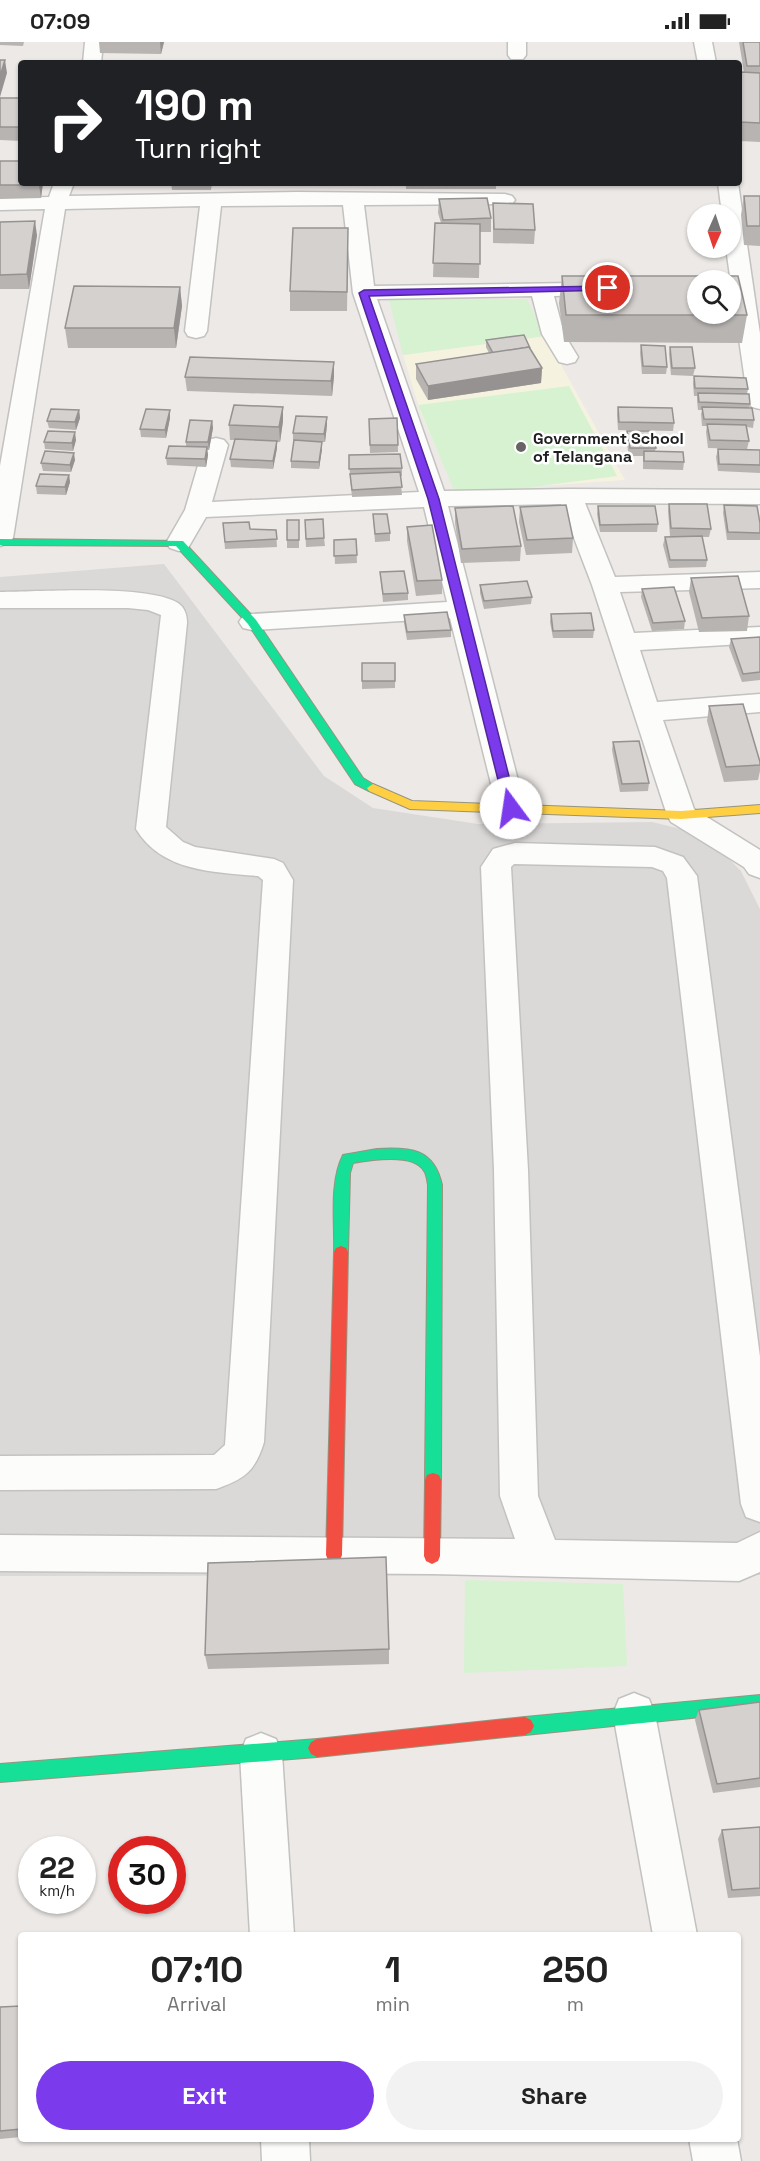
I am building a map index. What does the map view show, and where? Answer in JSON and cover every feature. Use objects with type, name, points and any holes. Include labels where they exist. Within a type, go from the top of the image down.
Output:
[{"type":"street","points":[[92,60],[94,42]]},
{"type":"street","points":[[703,42],[706,60]]},
{"type":"street","points":[[63,186],[56,204],[0,540],[180,543],[252,622],[359,781],[410,805],[681,815],[760,809]]},
{"type":"street","points":[[728,186],[760,402]]},
{"type":"street","points":[[0,204],[353,199],[505,200]]},
{"type":"street","points":[[353,199],[364,293],[434,499],[511,808]]},
{"type":"street","points":[[195,331],[211,202]]},
{"type":"street","points":[[364,293],[687,287]]},
{"type":"street","points":[[541,290],[553,334],[567,357]]},
{"type":"street","points":[[180,543],[197,510],[216,446]]},
{"type":"street","points":[[570,496],[605,585],[681,815],[754,860],[760,867]]},
{"type":"street","points":[[197,510],[434,499],[570,496],[760,497]]},
{"type":"street","points":[[605,585],[753,580],[760,618]]},
{"type":"street","points":[[0,600],[128,600],[153,602],[171,610],[174,623],[151,829],[159,841],[190,857],[263,866],[272,870],[278,880],[246,1442],[243,1452],[237,1462],[216,1472],[0,1473]]},
{"type":"street","points":[[252,622],[460,609]]},
{"type":"street","points":[[623,642],[760,635]]},
{"type":"street","points":[[646,712],[760,703]]},
{"type":"street","points":[[529,1558],[519,1496],[511,1170],[496,867],[505,855],[525,853],[655,857],[673,864],[682,876],[760,1504]]},
{"type":"street","points":[[334,1556],[343,1173],[348,1159],[359,1155],[375,1155],[416,1158],[425,1162],[432,1171],[435,1185],[432,1556]]},
{"type":"street","points":[[0,1553],[432,1556],[739,1562],[754,1556],[760,1550]]},
{"type":"street","points":[[0,1773],[261,1754],[634,1714],[760,1703]]},
{"type":"street","points":[[634,1714],[674,1932]]},
{"type":"street","points":[[261,1754],[272,1932]]},
{"type":"street","points":[[285,2142],[286,2161]]},
{"type":"street","points":[[714,2142],[717,2161]]},
{"type":"shaded area","name":"Government School of Telangana","points":[[545,336],[625,480],[456,492],[421,414],[403,355]]},
{"type":"shaded area","points":[[164,564],[324,776],[373,808],[478,824],[652,822],[685,830],[717,847],[741,871],[760,909],[760,1575],[0,1576],[0,577]]},
{"type":"green space","points":[[389,299],[527,299],[545,336],[403,355]]},
{"type":"green space","name":"Government School of Telangana","points":[[569,386],[617,476],[457,497],[418,405]]},
{"type":"green space","points":[[465,1580],[623,1584],[627,1666],[464,1673]]},
{"type":"building","points":[[743,42],[760,42],[760,66],[747,66]]},
{"type":"building","points":[[0,60],[5,60],[0,76]]},
{"type":"building","points":[[742,72],[760,73],[760,123],[742,122]]},
{"type":"building","points":[[0,98],[18,98],[18,127],[0,127]]},
{"type":"building","points":[[0,161],[18,161],[18,185],[0,185]]},
{"type":"building","points":[[744,196],[760,196],[760,226],[747,226]]},
{"type":"building","points":[[487,198],[491,218],[443,220],[439,199]]},
{"type":"building","points":[[493,203],[533,204],[535,230],[494,229]]},
{"type":"building","points":[[35,221],[27,274],[0,275],[0,222]]},
{"type":"building","points":[[435,223],[480,224],[480,264],[433,263]]},
{"type":"building","points":[[293,228],[348,228],[347,292],[290,291]]},
{"type":"building","points":[[562,276],[687,276],[687,315],[566,315]]},
{"type":"building","points":[[74,286],[180,287],[174,328],[65,328]]},
{"type":"building","points":[[741,289],[747,315],[741,315]]},
{"type":"building","points":[[524,335],[530,348],[493,353],[486,340]]},
{"type":"building","points":[[641,345],[665,346],[667,367],[643,366]]},
{"type":"building","points":[[529,347],[542,368],[428,386],[416,364]]},
{"type":"building","points":[[670,347],[692,347],[695,368],[672,368]]},
{"type":"building","points":[[190,357],[334,362],[331,381],[185,377]]},
{"type":"building","points":[[694,376],[746,378],[748,389],[695,388]]},
{"type":"building","points":[[698,393],[749,394],[750,404],[699,402]]},
{"type":"building","points":[[234,405],[283,407],[279,427],[229,425]]},
{"type":"building","points":[[618,407],[672,408],[674,423],[619,422]]},
{"type":"building","points":[[702,407],[752,408],[754,420],[704,419]]},
{"type":"building","points":[[51,409],[79,410],[75,422],[47,421]]},
{"type":"building","points":[[146,409],[170,410],[165,430],[140,429]]},
{"type":"building","points":[[296,416],[327,417],[324,434],[293,433]]},
{"type":"building","points":[[397,418],[398,445],[370,445],[369,419]]},
{"type":"building","points":[[190,420],[212,421],[208,442],[186,442]]},
{"type":"building","points":[[707,424],[746,425],[749,441],[710,440]]},
{"type":"building","points":[[48,431],[75,432],[72,443],[44,442]]},
{"type":"building","points":[[627,431],[653,431],[656,448],[630,448]]},
{"type":"building","points":[[235,439],[277,441],[273,461],[230,459]]},
{"type":"building","points":[[294,440],[322,442],[319,462],[291,461]]},
{"type":"building","points":[[169,446],[207,447],[205,459],[166,458]]},
{"type":"building","points":[[718,449],[760,450],[760,465],[719,464]]},
{"type":"building","points":[[45,451],[74,453],[70,465],[41,463]]},
{"type":"building","points":[[644,451],[683,452],[684,462],[644,461]]},
{"type":"building","points":[[400,454],[402,468],[349,469],[349,455]]},
{"type":"building","points":[[400,472],[402,487],[352,490],[350,474]]},
{"type":"building","points":[[40,474],[69,475],[65,487],[36,486]]},
{"type":"building","points":[[669,504],[707,504],[711,529],[671,528]]},
{"type":"building","points":[[566,505],[573,538],[527,540],[520,507]]},
{"type":"building","points":[[724,505],[757,506],[760,533],[728,532]]},
{"type":"building","points":[[513,506],[521,546],[462,549],[455,508]]},
{"type":"building","points":[[598,506],[655,506],[658,524],[600,525]]},
{"type":"building","points":[[373,514],[387,514],[390,533],[375,534]]},
{"type":"building","points":[[323,519],[324,538],[306,539],[305,520]]},
{"type":"building","points":[[287,520],[299,520],[299,540],[287,540]]},
{"type":"building","points":[[249,522],[250,529],[276,530],[277,539],[225,542],[223,523]]},
{"type":"building","points":[[432,525],[442,580],[417,581],[407,527]]},
{"type":"building","points":[[702,536],[707,560],[670,560],[665,537]]},
{"type":"building","points":[[356,539],[357,555],[334,556],[334,540]]},
{"type":"building","points":[[404,571],[408,593],[383,594],[380,572]]},
{"type":"building","points":[[738,576],[749,616],[702,618],[691,578]]},
{"type":"building","points":[[527,581],[532,597],[484,601],[480,585]]},
{"type":"building","points":[[674,587],[685,621],[653,623],[642,589]]},
{"type":"building","points":[[447,612],[451,630],[407,632],[404,615]]},
{"type":"building","points":[[591,613],[594,630],[553,631],[551,614]]},
{"type":"building","points":[[760,637],[760,672],[743,674],[731,639]]},
{"type":"building","points":[[362,663],[395,663],[395,681],[362,681]]},
{"type":"building","points":[[743,704],[760,765],[726,767],[709,706]]},
{"type":"building","points":[[639,741],[649,783],[622,784],[613,742]]},
{"type":"building","points":[[386,1557],[389,1649],[205,1655],[208,1563]]},
{"type":"building","points":[[760,1702],[760,1778],[717,1784],[699,1710]]},
{"type":"building","points":[[760,1827],[760,1888],[732,1890],[722,1830]]},
{"type":"building","points":[[18,2006],[18,2129],[0,2131],[0,2007]]},
{"type":"traffic: fast","points":[[0,542],[179,543],[252,622],[359,781],[373,788]]},
{"type":"traffic: fast","points":[[341,1252],[343,1173],[348,1159],[377,1154],[400,1154],[426,1163],[431,1170],[435,1185],[433,1480]]},
{"type":"traffic: fast","points":[[525,1726],[760,1703]]},
{"type":"traffic: fast","points":[[0,1773],[317,1748]]},
{"type":"traffic: slow","points":[[373,788],[410,805],[681,815],[760,809]]},
{"type":"traffic: jam","points":[[334,1555],[341,1252]]},
{"type":"traffic: jam","points":[[432,1556],[433,1480]]},
{"type":"traffic: jam","points":[[317,1748],[525,1726]]},
{"type":"place","name":"Government School of Telangana","points":[[521,447]]},
{"type":"route","points":[[511,808],[434,499],[364,293],[608,288]]}]
